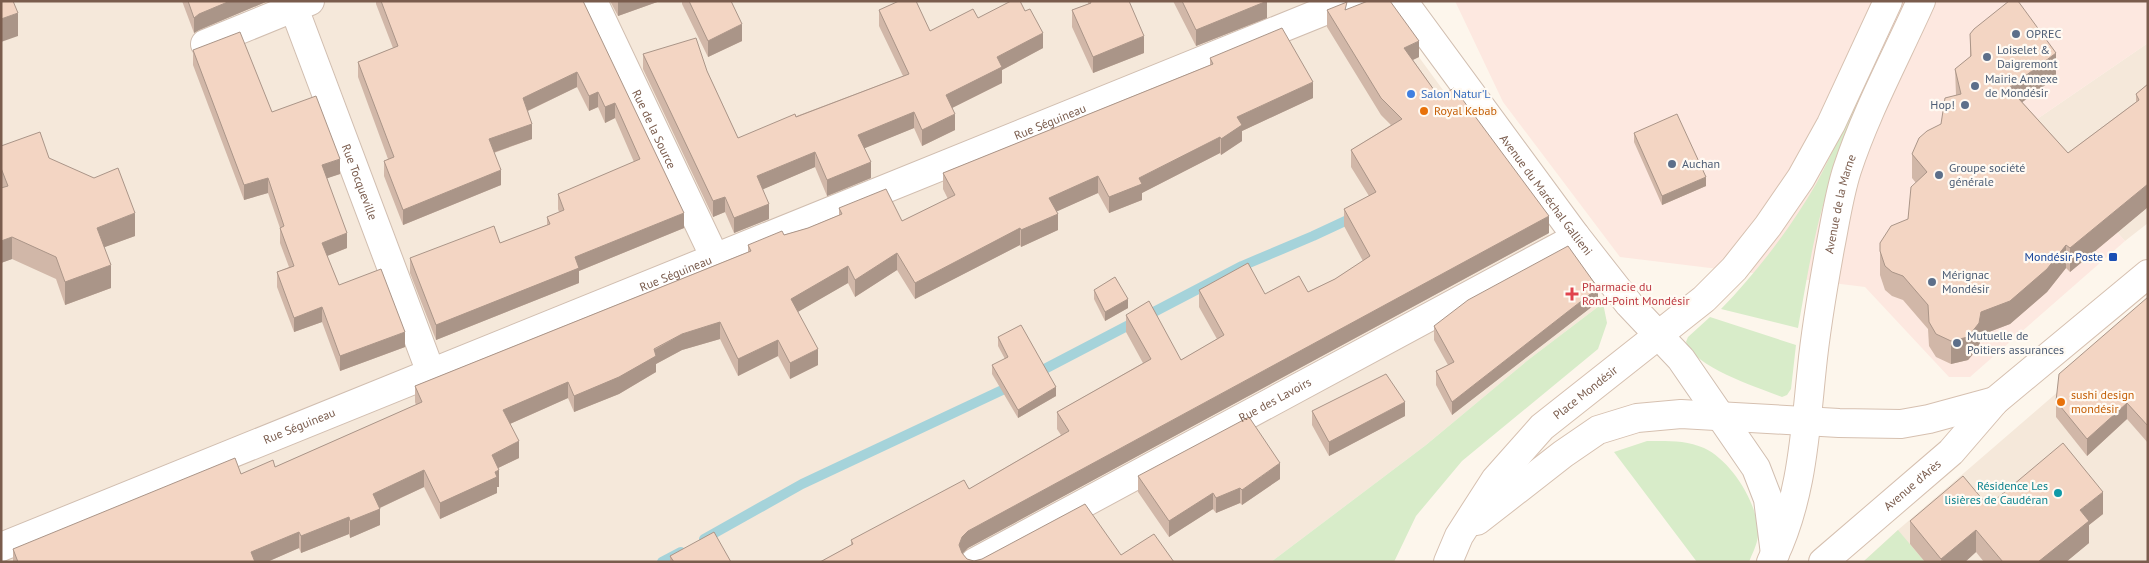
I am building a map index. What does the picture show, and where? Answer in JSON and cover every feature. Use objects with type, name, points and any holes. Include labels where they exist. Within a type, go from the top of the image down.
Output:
[{"type":"street","name":"Rue de la Source","points":[[593,1],[715,258]]},
{"type":"street","name":"Rue Séguineau","points":[[1,547],[1349,1]]},
{"type":"street","name":"Avenue du Maréchal Gallieni","points":[[1403,1],[1575,235],[1629,304],[1658,337]]},
{"type":"street","points":[[1773,558],[1768,499],[1764,484],[1756,468],[1681,360],[1658,337],[1704,299],[1734,269],[1801,178],[1831,124],[1888,1]]},
{"type":"street","name":"Avenue de la Marne","points":[[1806,421],[1815,338],[1846,172],[1858,140],[1922,1]]},
{"type":"street","points":[[205,44],[302,5]]},
{"type":"street","name":"Rue Tocqueville","points":[[302,5],[431,373]]},
{"type":"street","name":"Rue des Lavoirs","points":[[975,562],[1549,252],[1575,235]]},
{"type":"street","name":"Avenue d'Arès","points":[[1823,562],[1951,452],[1995,401],[2148,274]]},
{"type":"street","name":"Place Mondésir","points":[[1448,562],[1459,536],[1495,480],[1542,427],[1658,337]]},
{"type":"street","name":"Avenue d'Arès","points":[[1806,421],[1901,424],[1928,419],[1995,401]]},
{"type":"street","name":"Place Mondésir","points":[[1459,536],[1563,454],[1598,430],[1637,418],[1681,414],[1806,421]]},
{"type":"street","points":[[1773,558],[1796,494],[1804,450],[1806,421]]},
{"type":"shaded area","points":[[1,1],[1378,1],[1570,264],[1603,303],[1528,360],[1426,445],[1271,562],[1,562]]},
{"type":"shaded area","points":[[1455,1],[2148,1],[2148,43],[2024,128],[2125,241],[1970,377],[1949,377],[1865,287],[1620,257],[1503,102]]},
{"type":"shaded area","points":[[2148,43],[2148,223],[2125,241],[2024,128]]},
{"type":"shaded area","points":[[2148,314],[2148,562],[1863,562],[1898,530]]},
{"type":"green space","points":[[1866,71],[1876,76],[1841,153],[1823,204],[1813,245],[1798,328],[1721,309],[1772,250],[1806,201],[1830,156]]},
{"type":"green space","points":[[1603,303],[1607,323],[1598,349],[1462,461],[1416,516],[1394,562],[1271,562],[1426,445],[1528,360]]},
{"type":"green space","points":[[1710,317],[1796,345],[1791,389],[1787,395],[1782,397],[1728,376],[1701,360],[1692,351],[1686,342],[1688,337]]},
{"type":"green space","points":[[1647,441],[1697,445],[1714,454],[1725,463],[1742,486],[1754,511],[1758,536],[1749,562],[1697,562],[1614,452]]},
{"type":"green space","points":[[1898,530],[1925,562],[1863,562]]},
{"type":"building","points":[[1,1],[13,1],[18,13],[1,19]]},
{"type":"building","points":[[188,1],[230,1],[194,18]]},
{"type":"building","points":[[381,1],[583,1],[684,213],[575,257],[579,268],[436,325],[410,258],[494,226],[500,243],[550,224],[547,217],[564,210],[558,194],[640,159],[615,103],[605,107],[598,92],[589,96],[577,72],[523,98],[532,124],[489,139],[501,170],[403,210],[384,161],[394,157],[358,62],[398,46]]},
{"type":"building","points":[[689,1],[731,1],[742,24],[708,41]]},
{"type":"building","points":[[899,1],[916,1],[930,31],[973,9],[978,18],[1011,1],[1020,1],[1025,11],[1030,9],[1043,33],[997,57],[1002,67],[946,95],[955,114],[922,130],[914,112],[858,135],[871,162],[827,180],[815,152],[757,176],[769,204],[734,218],[725,197],[713,201],[643,54],[696,38],[707,71],[738,138],[795,114],[796,117],[909,74],[879,10]]},
{"type":"building","points":[[1090,1],[1129,1],[1144,36],[1093,57],[1072,10],[1091,3]]},
{"type":"building","points":[[1182,1],[1267,1],[1196,30]]},
{"type":"building","points":[[1368,1],[1390,1],[1419,41],[1404,48],[1439,97],[1454,88],[1549,216],[968,531],[962,537],[959,545],[967,559],[974,561],[982,559],[1085,504],[1121,555],[1154,534],[1174,562],[820,562],[853,544],[851,540],[964,480],[969,489],[1069,431],[1057,412],[1151,359],[1126,315],[1149,301],[1181,360],[1224,335],[1199,290],[1248,263],[1265,294],[1299,276],[1308,292],[1335,279],[1370,256],[1344,209],[1376,192],[1351,150],[1402,119],[1381,98],[1327,10],[1347,2],[1345,10]]},
{"type":"building","points":[[2009,1],[2018,1],[2056,53],[2009,88],[2068,153],[2139,100],[2136,94],[2148,84],[2148,184],[2070,248],[2066,245],[2047,269],[2010,301],[1981,312],[1979,323],[1968,337],[1951,341],[1936,334],[1929,322],[1928,305],[1903,276],[1892,272],[1885,266],[1880,251],[1880,243],[1891,226],[1908,219],[1911,187],[1927,172],[1912,154],[1919,138],[1927,131],[1941,124],[1945,98],[1961,94],[1955,69],[1971,56],[1970,34]]},
{"type":"building","points":[[1282,28],[1313,82],[1237,117],[1242,125],[1221,139],[1220,137],[1139,178],[1142,184],[1109,197],[1098,176],[1049,198],[1058,214],[1021,230],[1020,228],[915,283],[897,253],[855,280],[848,266],[791,299],[818,349],[790,363],[778,340],[738,359],[720,322],[682,334],[654,349],[656,356],[619,377],[574,396],[568,382],[503,410],[519,441],[492,455],[499,470],[495,472],[497,477],[440,503],[424,470],[373,494],[380,509],[350,521],[349,517],[301,536],[299,532],[251,552],[255,562],[18,562],[13,549],[235,458],[241,474],[273,460],[275,467],[422,402],[415,386],[751,251],[748,245],[782,231],[784,235],[808,228],[842,214],[839,208],[886,189],[902,221],[955,195],[943,173],[1213,64],[1210,58]]},
{"type":"building","points":[[240,32],[272,112],[316,96],[340,159],[322,165],[347,233],[322,243],[339,285],[381,269],[405,332],[340,356],[322,307],[294,318],[277,272],[294,266],[280,228],[284,226],[268,178],[244,185],[193,50]]},
{"type":"building","points":[[1677,114],[1706,177],[1662,196],[1634,133]]},
{"type":"building","points":[[40,132],[49,158],[94,178],[118,168],[135,213],[97,228],[111,265],[65,282],[56,257],[12,237],[1,241],[1,188],[8,186],[1,168],[1,146]]},
{"type":"building","points":[[1568,246],[1598,288],[1452,402],[1436,371],[1454,362],[1434,326],[1468,300]]},
{"type":"building","points":[[1115,277],[1128,299],[1105,312],[1094,290]]},
{"type":"building","points":[[2148,297],[2148,426],[2127,403],[2087,439],[2056,401],[2059,374]]},
{"type":"building","points":[[1021,325],[1056,387],[1018,410],[992,365],[1008,357],[998,337]]},
{"type":"building","points":[[1386,374],[1405,402],[1329,442],[1312,411]]},
{"type":"building","points":[[1249,417],[1280,463],[1242,490],[1240,488],[1216,498],[1213,493],[1169,521],[1138,476]]},
{"type":"building","points":[[2063,443],[2103,492],[2080,510],[2089,521],[2038,562],[2003,562],[1976,530],[1941,559],[1910,521],[1963,476],[1988,506]]},
{"type":"building","points":[[714,532],[731,562],[674,562],[670,556]]},
{"type":"waterway","points":[[1035,374],[1242,266],[1356,216]]},
{"type":"waterway","points":[[704,539],[802,484],[1013,385]]},
{"type":"waterway","points":[[662,562],[681,552]]},
{"type":"place","name":"OPREC","points":[[2016,34]]},
{"type":"place","name":"Loiselet & Daigremont","points":[[1987,57]]},
{"type":"place","name":"Mairie Annexe de Mondésir","points":[[1975,86]]},
{"type":"place","name":"Salon Natur'L","points":[[1411,94]]},
{"type":"place","name":"Hop!","points":[[1965,105]]},
{"type":"place","name":"Royal Kebab","points":[[1424,111]]},
{"type":"place","name":"Auchan","points":[[1672,164]]},
{"type":"place","name":"Groupe société générale","points":[[1939,175]]},
{"type":"place","name":"Mondésir Poste","points":[[2113,257]]},
{"type":"place","name":"Mérignac Mondésir","points":[[1932,282]]},
{"type":"place","name":"Pharmacie du Rond-Point Mondésir","points":[[1572,294]]},
{"type":"place","name":"Mutuelle de Poitiers assurances","points":[[1957,343]]},
{"type":"place","name":"sushi design mondésir","points":[[2061,402]]},
{"type":"place","name":"Résidence Les lisières de Caudéran","points":[[2058,493]]}]
